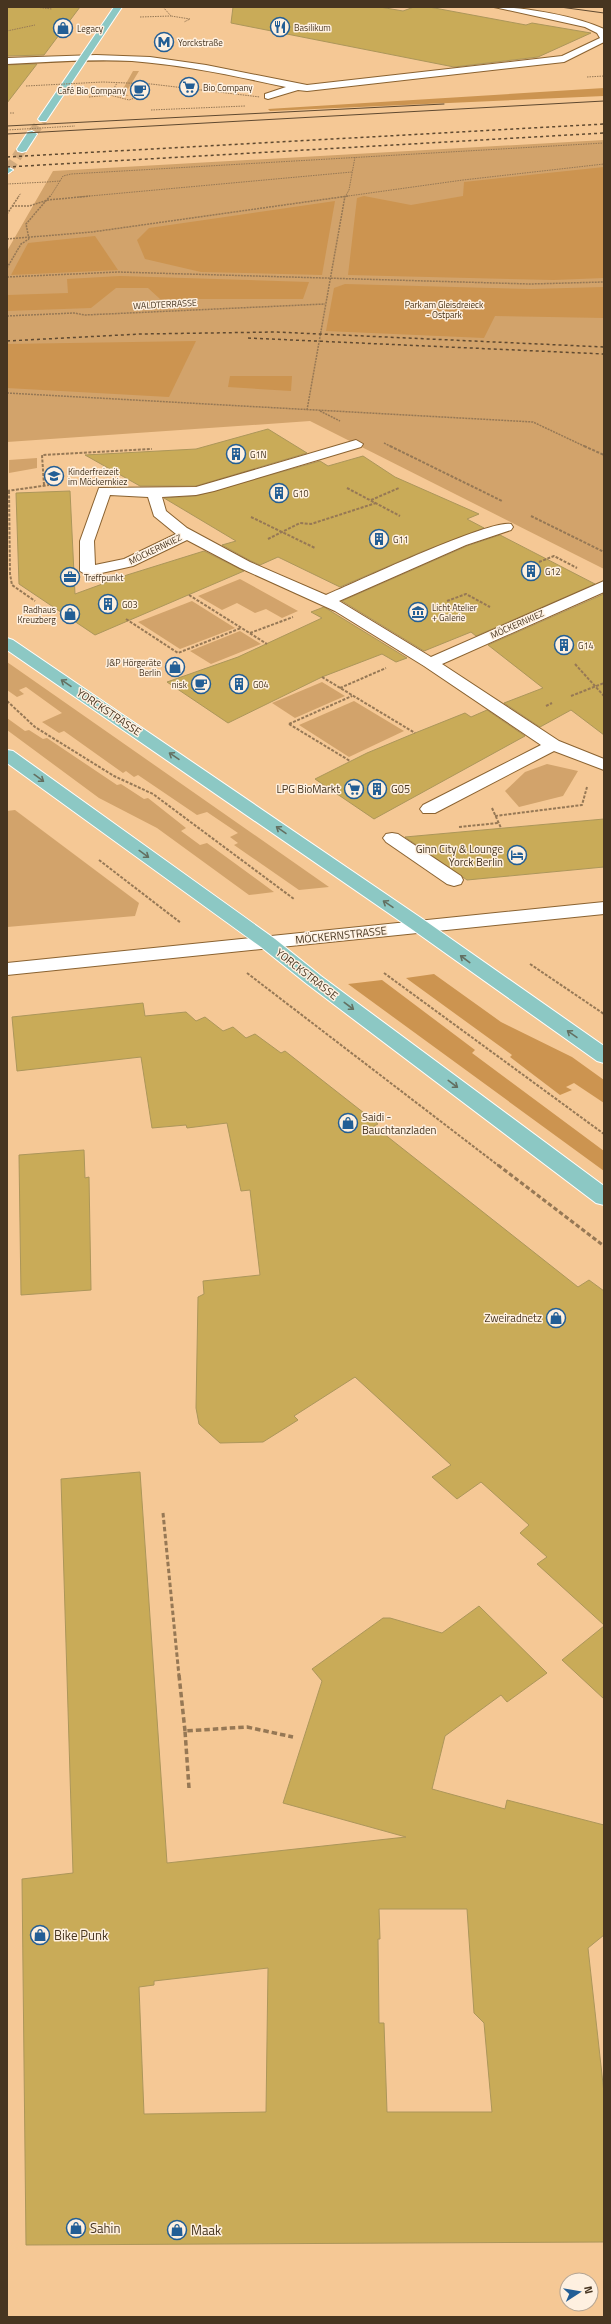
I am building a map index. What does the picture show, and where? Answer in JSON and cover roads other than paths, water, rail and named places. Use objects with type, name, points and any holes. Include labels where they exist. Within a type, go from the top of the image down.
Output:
[{"type":"main road","points":[[43,118],[86,58],[118,7]]},
{"type":"main road","points":[[22,149],[32,134]]},
{"type":"main road","name":"YORCKSTRASSE","points":[[7,643],[420,926],[604,1056]]},
{"type":"main road","name":"YORCKSTRASSE","points":[[7,755],[268,943],[314,980],[604,1197]]},
{"type":"street","points":[[7,61],[86,58],[150,60],[191,65],[307,88],[564,59],[604,38],[600,31],[588,24],[498,7]]},
{"type":"street","points":[[264,96],[297,86]]},
{"type":"street","name":"MÖCKERNKIEZ","points":[[187,534],[128,563],[88,571],[88,541],[104,491],[154,493],[196,491],[356,444]]},
{"type":"street","name":"MÖCKERNKIEZ","points":[[154,493],[158,513],[187,534],[245,565],[342,608],[430,663],[553,745],[599,763]]},
{"type":"street","points":[[326,601],[461,542],[506,527]]},
{"type":"street","name":"MÖCKERNKIEZ","points":[[430,663],[604,586]]},
{"type":"street","points":[[428,809],[553,745]]},
{"type":"street","points":[[392,838],[454,880]]},
{"type":"street","name":"MÖCKERNSTRASSE","points":[[7,968],[268,943],[604,908]]},
{"type":"tunnel","points":[[32,134],[43,119]]},
{"type":"tunnel","points":[[8,170],[22,149]]},
{"type":"tram line","points":[[560,7],[604,13]]},
{"type":"tram line","points":[[7,134],[604,101]]},
{"type":"tram line","points":[[7,126],[444,104]]},
{"type":"railway","points":[[7,157],[604,124]]},
{"type":"railway","points":[[7,167],[604,133]]},
{"type":"railway","points":[[7,341],[141,334],[276,332],[604,347]]},
{"type":"railway","points":[[248,338],[604,354]]},
{"type":"place","name":"Basilikum","points":[[280,27]]},
{"type":"place","name":"Legacy","points":[[63,28]]},
{"type":"place","name":"Yorckstraße","points":[[164,42]]},
{"type":"place","name":"Bio Company","points":[[189,87]]},
{"type":"place","name":"Café Bio Company","points":[[140,90]]},
{"type":"place","name":"G1N","points":[[236,454]]},
{"type":"place","name":"Kinderfreizeit im Möckernkiez","points":[[54,476]]},
{"type":"place","name":"G10","points":[[279,493]]},
{"type":"place","name":"G11","points":[[379,539]]},
{"type":"place","name":"G12","points":[[531,571]]},
{"type":"place","name":"Treffpunkt","points":[[70,577]]},
{"type":"place","name":"G03","points":[[108,604]]},
{"type":"place","name":"Licht Atelier + Galerie","points":[[418,612]]},
{"type":"place","name":"Radhaus Kreuzberg","points":[[70,614]]},
{"type":"place","name":"G14","points":[[564,645]]},
{"type":"place","name":"J&P Hörgeräte Berlin","points":[[175,667]]},
{"type":"place","name":"nisk","points":[[201,684]]},
{"type":"place","name":"G04","points":[[239,684]]},
{"type":"place","name":"LPG BioMarkt","points":[[354,789]]},
{"type":"place","name":"G05","points":[[377,789]]},
{"type":"place","name":"Ginn City & Lounge Yorck Berlin","points":[[517,855]]},
{"type":"place","name":"Saidi - Bauchtanzladen","points":[[348,1123]]},
{"type":"place","name":"Zweiradnetz","points":[[556,1318]]},
{"type":"place","name":"Bike Punk","points":[[40,1935]]},
{"type":"place","name":"Sahin","points":[[76,2228]]},
{"type":"place","name":"Maak","points":[[177,2230]]},
{"type":"park label","name":"Park am Gleisdreieck - Ostpark","points":[[444,310]]}]
